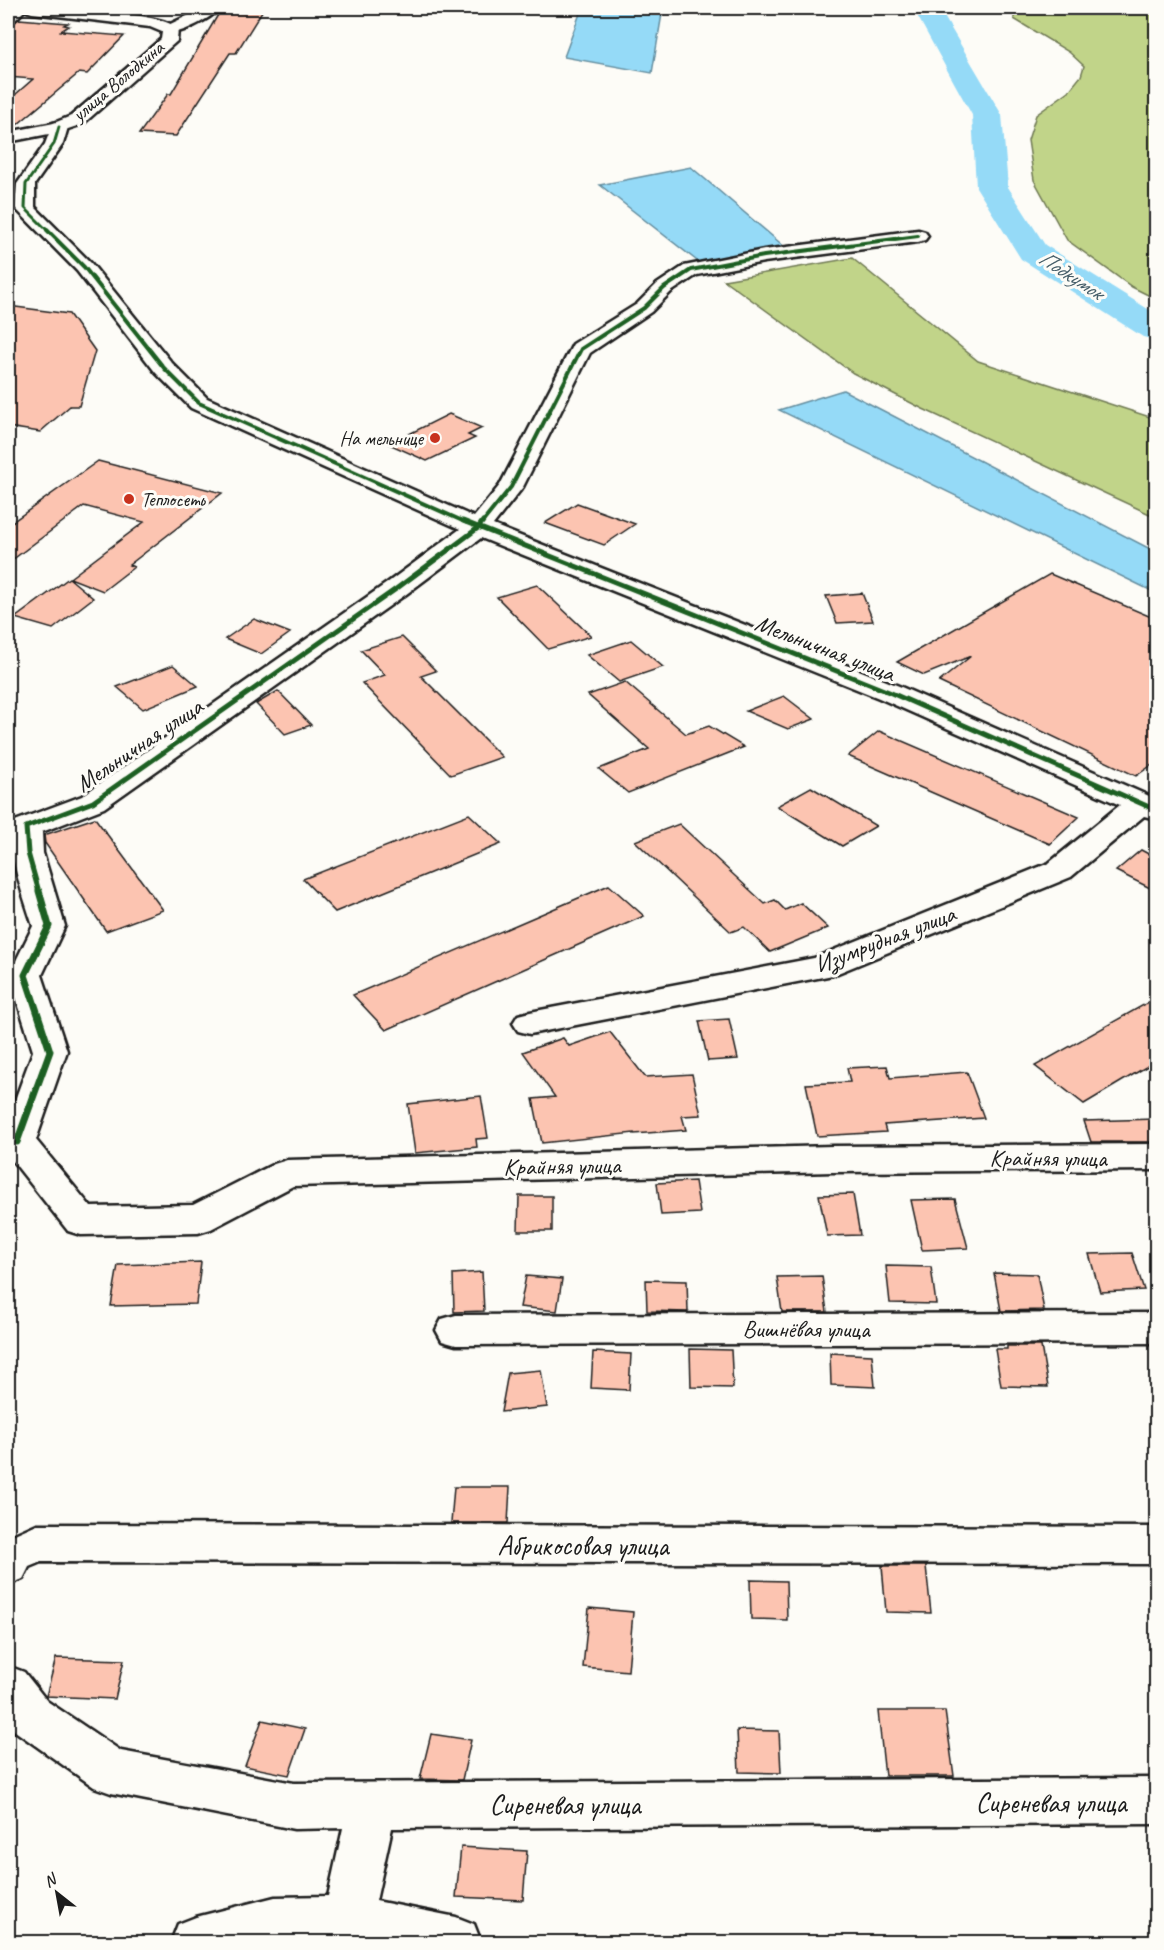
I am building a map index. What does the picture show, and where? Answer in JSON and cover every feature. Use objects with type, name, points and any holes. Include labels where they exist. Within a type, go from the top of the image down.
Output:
[{"type":"street","points":[[8,18],[19,8]]},
{"type":"street","name":"улица Володкина","points":[[32,8],[153,23],[170,30],[212,8]]},
{"type":"street","name":"улица Володкина","points":[[8,137],[59,127],[77,120],[169,41],[170,30]]},
{"type":"street","name":"Мельничная улица","points":[[59,127],[54,144],[26,184],[25,208],[84,267],[164,368],[199,403],[478,528],[889,692],[1149,806]]},
{"type":"street","name":"Мельничная улица","points":[[12,1144],[50,1052],[25,975],[49,926],[28,853],[26,827],[93,802],[396,589],[478,528],[511,486],[581,349],[644,308],[664,288],[691,270],[764,256],[918,236]]},
{"type":"street","name":"Изумрудная улица","points":[[530,1023],[821,967],[1060,870],[1149,806]]},
{"type":"street","name":"Крайняя улица","points":[[12,1144],[81,1221],[198,1220],[287,1173],[833,1159],[1156,1157]]},
{"type":"street","name":"Вишнёвая улица","points":[[456,1330],[1156,1328]]},
{"type":"street","name":"Абрикосовая улица","points":[[10,1560],[37,1543],[1156,1546]]},
{"type":"street","name":"Сиреневая улица","points":[[8,1687],[31,1716],[111,1771],[294,1806],[1156,1801]]},
{"type":"street","points":[[338,1931],[373,1804]]},
{"type":"street","points":[[196,1942],[275,1922],[338,1931],[456,1942]]},
{"type":"green space","points":[[1014,8],[1156,8],[1156,299],[1132,287],[1067,240],[1034,180],[1028,140],[1036,115],[1069,91],[1081,76],[1084,66],[1069,52],[1014,19]]},
{"type":"green space","points":[[852,258],[978,361],[1156,419],[1156,517],[923,409],[853,373],[724,280]]},
{"type":"water","points":[[582,8],[663,8],[652,73],[564,57]]},
{"type":"water","points":[[691,167],[786,248],[701,264],[600,185]]},
{"type":"water","points":[[843,390],[1156,552],[1156,593],[779,410]]},
{"type":"building","points":[[222,8],[264,8],[236,53],[230,53],[176,136],[139,134],[168,94],[171,94]]},
{"type":"building","points":[[19,19],[68,23],[64,25],[69,26],[61,31],[124,36],[87,74],[79,73],[8,130],[8,101],[33,79],[8,77],[8,25]]},
{"type":"building","points":[[8,306],[69,314],[95,351],[79,406],[70,406],[40,432],[8,427]]},
{"type":"building","points":[[449,414],[482,428],[468,435],[475,438],[427,461],[389,444]]},
{"type":"building","name":"Теплосеть","points":[[98,461],[222,493],[129,565],[134,567],[103,591],[70,578],[144,522],[84,506],[8,563],[8,525]]},
{"type":"building","points":[[577,503],[635,524],[604,545],[545,523]]},
{"type":"building","points":[[1050,574],[1156,619],[1156,762],[1136,776],[939,682],[971,656],[924,675],[897,662]]},
{"type":"building","points":[[69,578],[93,598],[53,629],[15,618]]},
{"type":"building","points":[[537,585],[591,636],[548,649],[497,597]]},
{"type":"building","points":[[862,593],[873,621],[837,623],[826,596]]},
{"type":"building","points":[[254,619],[290,633],[261,654],[225,639]]},
{"type":"building","points":[[402,637],[436,671],[421,676],[502,757],[451,775],[362,683],[385,675],[361,650]]},
{"type":"building","points":[[631,640],[663,667],[619,682],[587,655]]},
{"type":"building","points":[[173,665],[198,686],[143,709],[117,687]]},
{"type":"building","points":[[625,682],[686,734],[709,726],[744,747],[628,793],[599,769],[649,749],[588,695]]},
{"type":"building","points":[[278,691],[311,725],[285,734],[256,704]]},
{"type":"building","points":[[784,696],[814,719],[788,729],[746,711]]},
{"type":"building","points":[[879,731],[1079,817],[1050,844],[848,756]]},
{"type":"building","points":[[811,787],[876,826],[842,846],[777,806]]},
{"type":"building","points":[[469,814],[501,844],[335,912],[303,879]]},
{"type":"building","points":[[95,818],[163,910],[106,931],[45,843],[44,835]]},
{"type":"building","points":[[679,824],[765,904],[775,900],[785,910],[801,903],[828,928],[770,952],[744,927],[731,932],[635,841]]},
{"type":"building","points":[[1141,850],[1156,858],[1156,891],[1116,871]]},
{"type":"building","points":[[609,885],[644,916],[386,1030],[353,995]]},
{"type":"building","points":[[1156,998],[1156,1061],[1084,1104],[1035,1066]]},
{"type":"building","points":[[729,1019],[738,1059],[708,1061],[699,1021]]},
{"type":"building","points":[[610,1032],[645,1077],[692,1074],[701,1115],[682,1116],[686,1130],[542,1143],[533,1099],[555,1097],[523,1052],[563,1038],[569,1046]]},
{"type":"building","points":[[887,1066],[890,1078],[967,1072],[984,1118],[884,1125],[886,1132],[817,1136],[806,1084],[850,1082],[847,1068]]},
{"type":"building","points":[[481,1096],[488,1138],[476,1139],[477,1147],[415,1153],[408,1104]]},
{"type":"building","points":[[1156,1119],[1156,1142],[1091,1142],[1084,1121]]},
{"type":"building","points":[[695,1181],[700,1213],[661,1215],[657,1183]]},
{"type":"building","points":[[853,1194],[860,1235],[827,1236],[819,1195]]},
{"type":"building","points":[[519,1196],[552,1196],[552,1231],[518,1231]]},
{"type":"building","points":[[955,1199],[968,1248],[922,1250],[911,1200]]},
{"type":"building","points":[[1132,1253],[1144,1290],[1100,1292],[1089,1254]]},
{"type":"building","points":[[201,1262],[196,1304],[111,1306],[118,1265]]},
{"type":"building","points":[[886,1266],[931,1267],[936,1304],[890,1303]]},
{"type":"building","points":[[482,1272],[484,1311],[454,1312],[453,1274]]},
{"type":"building","points":[[994,1273],[1037,1274],[1044,1310],[1001,1311]]},
{"type":"building","points":[[526,1276],[562,1279],[557,1311],[520,1307]]},
{"type":"building","points":[[822,1276],[827,1312],[782,1312],[777,1277]]},
{"type":"building","points":[[646,1280],[687,1281],[688,1312],[647,1311]]},
{"type":"building","points":[[1007,1346],[1041,1346],[1048,1387],[1001,1386],[995,1349],[1007,1349]]},
{"type":"building","points":[[690,1349],[731,1350],[733,1388],[691,1387]]},
{"type":"building","points":[[593,1352],[631,1354],[629,1390],[591,1388]]},
{"type":"building","points":[[830,1353],[872,1355],[875,1387],[831,1385]]},
{"type":"building","points":[[541,1370],[547,1407],[501,1412],[508,1373]]},
{"type":"building","points":[[454,1487],[510,1487],[508,1523],[451,1523]]},
{"type":"building","points":[[882,1566],[926,1566],[931,1613],[886,1612]]},
{"type":"building","points":[[750,1580],[786,1581],[787,1620],[751,1619]]},
{"type":"building","points":[[589,1608],[633,1612],[628,1671],[583,1667]]},
{"type":"building","points":[[56,1658],[124,1660],[115,1699],[46,1696]]},
{"type":"building","points":[[878,1711],[945,1711],[954,1776],[885,1776]]},
{"type":"building","points":[[262,1720],[305,1729],[289,1775],[245,1766]]},
{"type":"building","points":[[737,1730],[779,1731],[781,1773],[739,1772]]},
{"type":"building","points":[[431,1734],[471,1740],[462,1780],[420,1779]]},
{"type":"building","points":[[461,1847],[527,1851],[523,1900],[456,1897]]},
{"type":"waterway","name":"Подкумок","points":[[926,8],[987,115],[992,187],[1033,252],[1156,329]]},
{"type":"cycle path","points":[[59,127],[54,144],[26,184],[25,208],[84,267],[164,368],[199,403],[478,528],[889,692],[1156,810]]},
{"type":"cycle path","points":[[17,1142],[50,1051],[25,975],[49,926],[28,853],[26,827],[93,802],[396,589],[478,528],[511,487],[581,349],[644,308],[664,288],[691,270],[764,256],[918,236]]},
{"type":"place","name":"На мельнице","points":[[435,438]]},
{"type":"place","name":"Теплосеть","points":[[129,499]]}]
